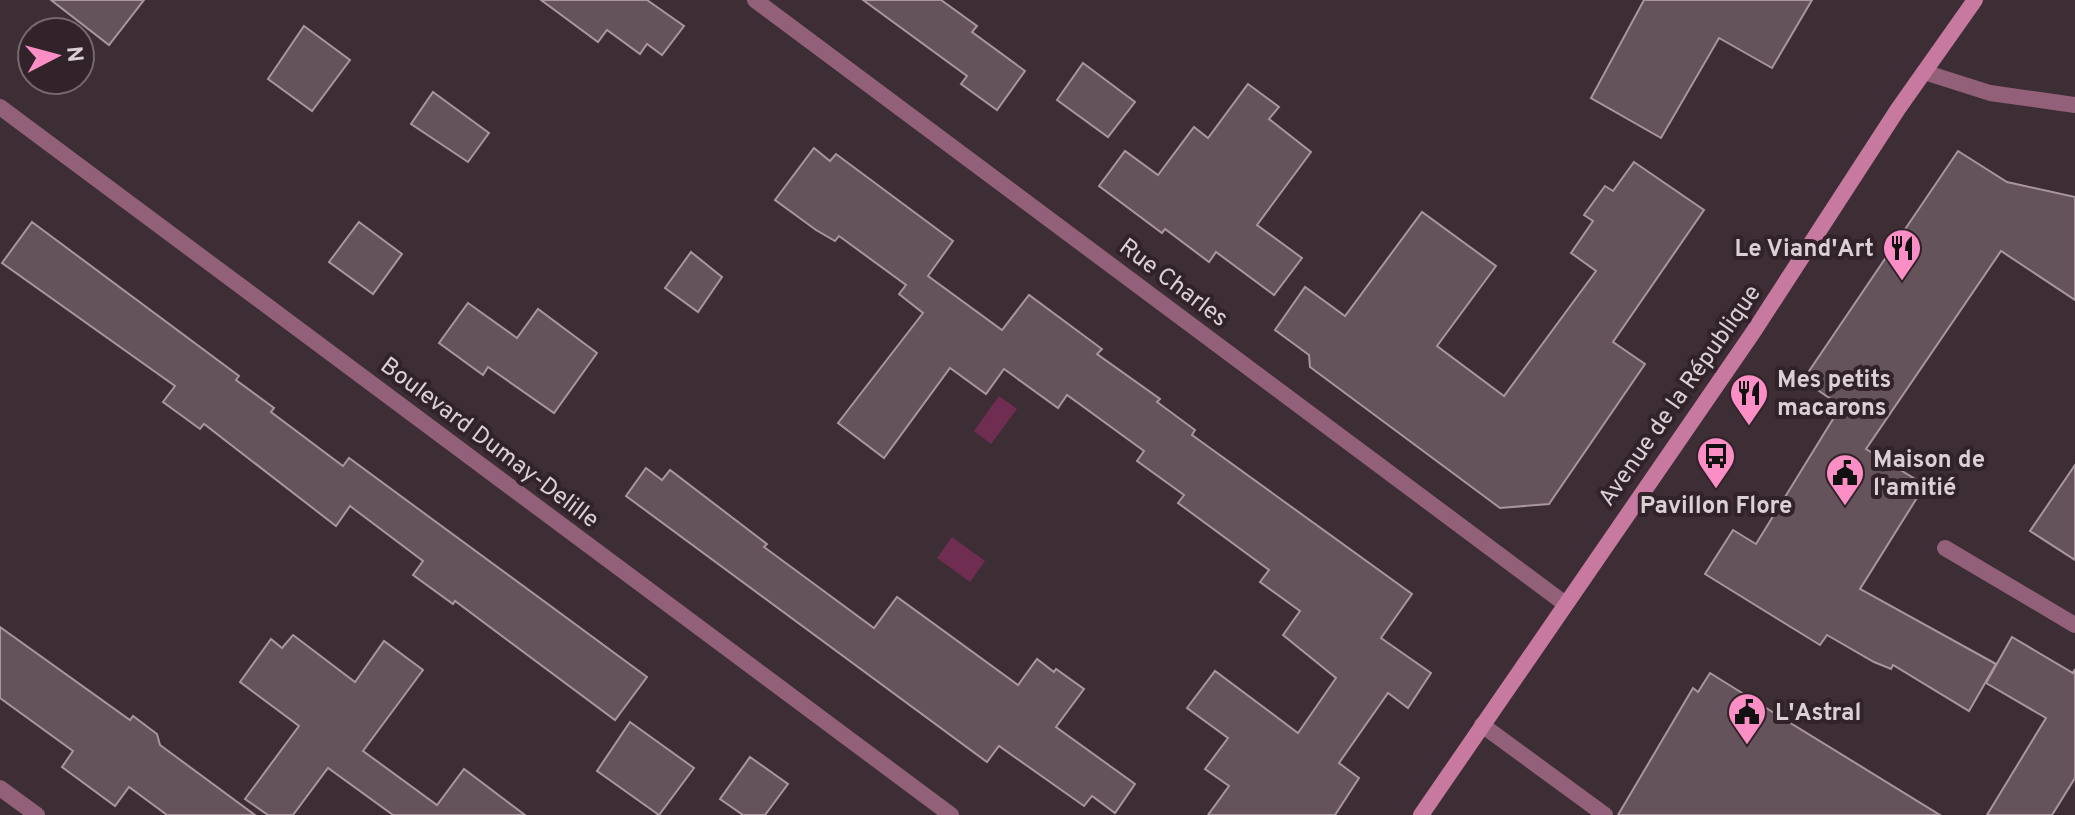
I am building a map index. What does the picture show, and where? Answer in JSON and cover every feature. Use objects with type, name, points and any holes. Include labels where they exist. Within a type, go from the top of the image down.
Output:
[{"type":"main road","name":"Avenue de la République","points":[[1421,815],[1754,331],[1924,72],[1975,0]]},
{"type":"street","name":"Rue Charles","points":[[755,0],[1564,603]]},
{"type":"street","points":[[1924,72],[1990,93],[2075,105]]},
{"type":"street","name":"Boulevard Dumay-Delille","points":[[0,107],[951,815]]},
{"type":"street","points":[[1945,548],[2075,625]]},
{"type":"street","points":[[1482,725],[1605,815]]},
{"type":"street","points":[[0,788],[37,815]]},
{"type":"shaded area","points":[[999,396],[1017,409],[991,444],[974,431]]},
{"type":"shaded area","points":[[952,537],[985,561],[970,582],[937,558]]},
{"type":"building","points":[[51,0],[144,0],[109,45],[96,35],[96,16],[72,16]]},
{"type":"building","points":[[541,0],[647,0],[684,26],[662,55],[647,44],[640,54],[607,30],[598,42]]},
{"type":"building","points":[[863,0],[941,0],[977,26],[972,32],[1025,71],[997,110],[961,84],[967,76]]},
{"type":"building","points":[[1644,0],[1812,0],[1772,68],[1719,38],[1661,138],[1591,98]]},
{"type":"building","points":[[304,26],[350,60],[312,111],[268,79]]},
{"type":"building","points":[[1083,63],[1135,102],[1108,137],[1057,100]]},
{"type":"building","points":[[1248,84],[1279,107],[1269,119],[1311,152],[1257,225],[1302,258],[1274,295],[1216,252],[1209,262],[1165,229],[1162,233],[1099,186],[1125,151],[1158,175],[1194,127],[1208,138]]},
{"type":"building","points":[[433,92],[489,133],[468,162],[411,124]]},
{"type":"building","points":[[814,148],[830,161],[836,154],[953,241],[928,276],[1002,330],[1029,295],[1102,349],[1097,354],[1160,399],[1157,402],[1195,430],[1192,435],[1412,594],[1381,638],[1431,673],[1408,708],[1388,693],[1339,763],[1359,778],[1335,815],[1208,815],[1229,786],[1205,769],[1228,738],[1187,708],[1215,671],[1298,733],[1336,678],[1283,635],[1300,611],[1260,582],[1269,570],[1178,503],[1184,495],[1137,461],[1144,451],[1067,395],[1058,408],[1004,369],[986,394],[950,368],[884,458],[838,423],[923,313],[899,294],[906,285],[839,236],[835,241],[775,200]]},
{"type":"building","points":[[1958,151],[2007,182],[2075,197],[2075,300],[2001,251],[1866,449],[1925,485],[1860,589],[1996,664],[1969,711],[1893,665],[1891,669],[1874,662],[1827,635],[1820,645],[1705,574],[1733,530],[1756,544],[1841,406],[1803,380]]},
{"type":"building","points":[[1634,162],[1704,210],[1613,342],[1645,364],[1549,504],[1500,508],[1310,367],[1309,355],[1275,330],[1305,287],[1345,316],[1422,212],[1496,266],[1437,346],[1504,396],[1596,271],[1571,253],[1593,221],[1584,215],[1605,186],[1613,191]]},
{"type":"building","points":[[32,222],[239,376],[236,380],[274,408],[271,412],[343,466],[349,458],[647,677],[615,720],[455,601],[453,604],[413,575],[423,561],[350,506],[336,526],[204,424],[200,429],[163,402],[175,386],[2,263]]},
{"type":"building","points":[[359,222],[402,254],[373,294],[329,262]]},
{"type":"building","points":[[691,252],[722,277],[698,312],[665,288]]},
{"type":"building","points":[[468,303],[517,338],[538,309],[597,353],[554,413],[488,367],[483,375],[439,343]]},
{"type":"building","points":[[2075,465],[2075,560],[2030,531]]},
{"type":"building","points":[[646,468],[662,480],[670,470],[767,544],[764,547],[874,628],[897,597],[1018,685],[1037,659],[1084,689],[1056,727],[1135,784],[1115,813],[1092,796],[1084,806],[999,746],[987,762],[626,496]]},
{"type":"building","points":[[0,627],[130,720],[133,716],[157,734],[160,745],[255,815],[167,815],[129,787],[115,806],[62,767],[73,751],[0,698]]},
{"type":"building","points":[[293,635],[355,682],[384,641],[423,670],[363,751],[437,805],[464,769],[525,815],[393,815],[328,768],[293,815],[268,815],[245,799],[299,726],[240,682],[271,639],[282,648]]},
{"type":"building","points":[[2012,637],[2073,673],[2075,669],[2075,778],[2052,815],[1987,815],[2046,718],[1986,683]]},
{"type":"building","name":"L'Astral","points":[[1710,673],[1940,815],[1618,815],[1693,688],[1698,692]]},
{"type":"building","points":[[630,722],[694,768],[659,815],[597,771]]},
{"type":"building","points":[[750,757],[788,784],[765,815],[743,815],[720,799]]},
{"type":"place","name":"Le Viand'Art","points":[[1902,282]]},
{"type":"place","name":"Mes petits macarons","points":[[1749,427]]},
{"type":"place","name":"Pavillon Flore","points":[[1716,490]]},
{"type":"place","name":"Maison de l'amitié","points":[[1845,507]]},
{"type":"place","name":"L'Astral","points":[[1747,746]]}]
